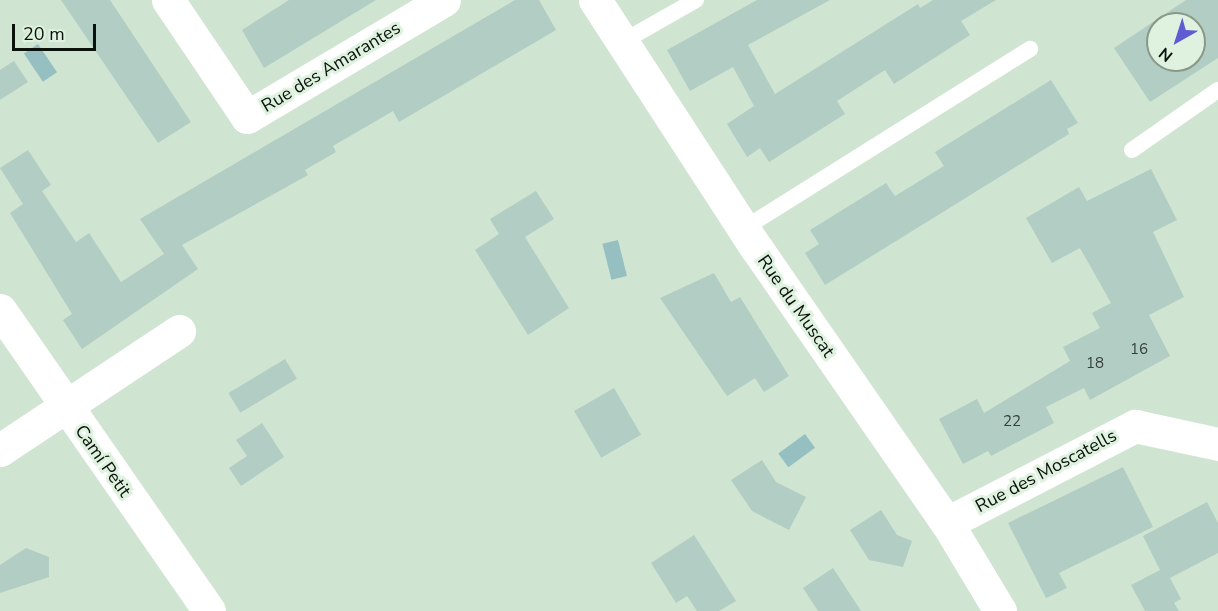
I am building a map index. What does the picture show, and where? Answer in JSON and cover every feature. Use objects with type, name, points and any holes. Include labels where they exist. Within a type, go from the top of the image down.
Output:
[{"type":"street","name":"Rue des Amarantes","points":[[168,0],[247,117],[444,0]]},
{"type":"street","name":"Rue du Muscat","points":[[595,0],[743,229],[946,523],[1000,611]]},
{"type":"street","name":"Camí Petit","points":[[0,310],[209,611]]},
{"type":"street","points":[[0,450],[180,331]]},
{"type":"street","name":"Rue des Moscatells","points":[[946,523],[1135,426],[1218,444]]},
{"type":"lane","points":[[622,42],[696,0]]},
{"type":"lane","points":[[743,229],[1030,49]]},
{"type":"lane","points":[[1132,150],[1218,90]]},
{"type":"water","points":[[38,44],[57,72],[43,82],[24,54]]},
{"type":"water","points":[[618,240],[627,276],[611,280],[602,244]]},
{"type":"water","points":[[805,434],[815,448],[788,467],[778,453]]},
{"type":"building","points":[[61,0],[110,0],[191,122],[158,143]]},
{"type":"building","points":[[289,0],[376,0],[264,68],[242,30]]},
{"type":"building","points":[[515,0],[539,0],[556,30],[399,122],[393,111],[333,146],[336,152],[305,170],[308,175],[182,245],[198,269],[82,349],[63,320],[72,314],[10,213],[23,204],[0,168],[28,150],[51,185],[42,191],[76,242],[89,233],[121,282],[164,254],[140,219]]},
{"type":"building","points":[[757,0],[830,0],[748,45],[775,94],[918,4],[920,8],[933,0],[996,0],[961,21],[970,35],[894,84],[885,70],[837,101],[845,114],[769,162],[760,148],[747,157],[727,124],[754,106],[733,67],[690,91],[667,50]]},
{"type":"building","points":[[1186,0],[1218,0],[1218,58],[1206,66],[1206,12],[1168,12]]},
{"type":"building","points":[[1146,27],[1146,72],[1196,72],[1150,102],[1114,48]]},
{"type":"building","points":[[14,61],[28,82],[0,100],[0,70]]},
{"type":"building","points":[[1051,80],[1078,123],[1067,129],[1069,134],[825,285],[805,253],[819,244],[810,230],[886,183],[895,196],[944,166],[935,152]]},
{"type":"building","points":[[1151,169],[1177,220],[1153,232],[1184,297],[1149,315],[1170,356],[1090,400],[1084,388],[1046,407],[1054,423],[991,456],[988,451],[963,464],[939,419],[977,399],[984,413],[1070,361],[1063,347],[1100,328],[1092,313],[1111,303],[1080,248],[1052,263],[1026,218],[1079,187],[1087,201]]},
{"type":"building","points":[[536,191],[554,219],[525,237],[569,308],[528,335],[475,250],[499,234],[490,219]]},
{"type":"building","points":[[714,273],[731,302],[740,297],[789,376],[764,392],[755,378],[727,396],[660,298]]},
{"type":"building","points":[[285,359],[297,379],[240,413],[228,393]]},
{"type":"building","points":[[614,388],[641,435],[601,458],[574,411]]},
{"type":"building","points":[[262,423],[284,457],[241,486],[229,468],[247,456],[236,440]]},
{"type":"building","points":[[762,460],[776,482],[806,497],[789,530],[752,511],[731,480]]},
{"type":"building","points":[[1123,467],[1153,527],[1059,573],[1067,588],[1046,598],[1008,523]]},
{"type":"building","points":[[1207,502],[1218,523],[1218,553],[1170,578],[1181,599],[1174,603],[1179,611],[1145,611],[1131,585],[1160,570],[1143,536]]},
{"type":"building","points":[[881,510],[897,535],[912,541],[903,567],[869,560],[850,530]]},
{"type":"building","points":[[694,535],[736,601],[719,611],[697,611],[687,596],[676,603],[651,563]]},
{"type":"building","points":[[26,548],[49,557],[49,577],[0,593],[0,565]]},
{"type":"building","points":[[833,568],[861,611],[818,611],[803,588]]}]
